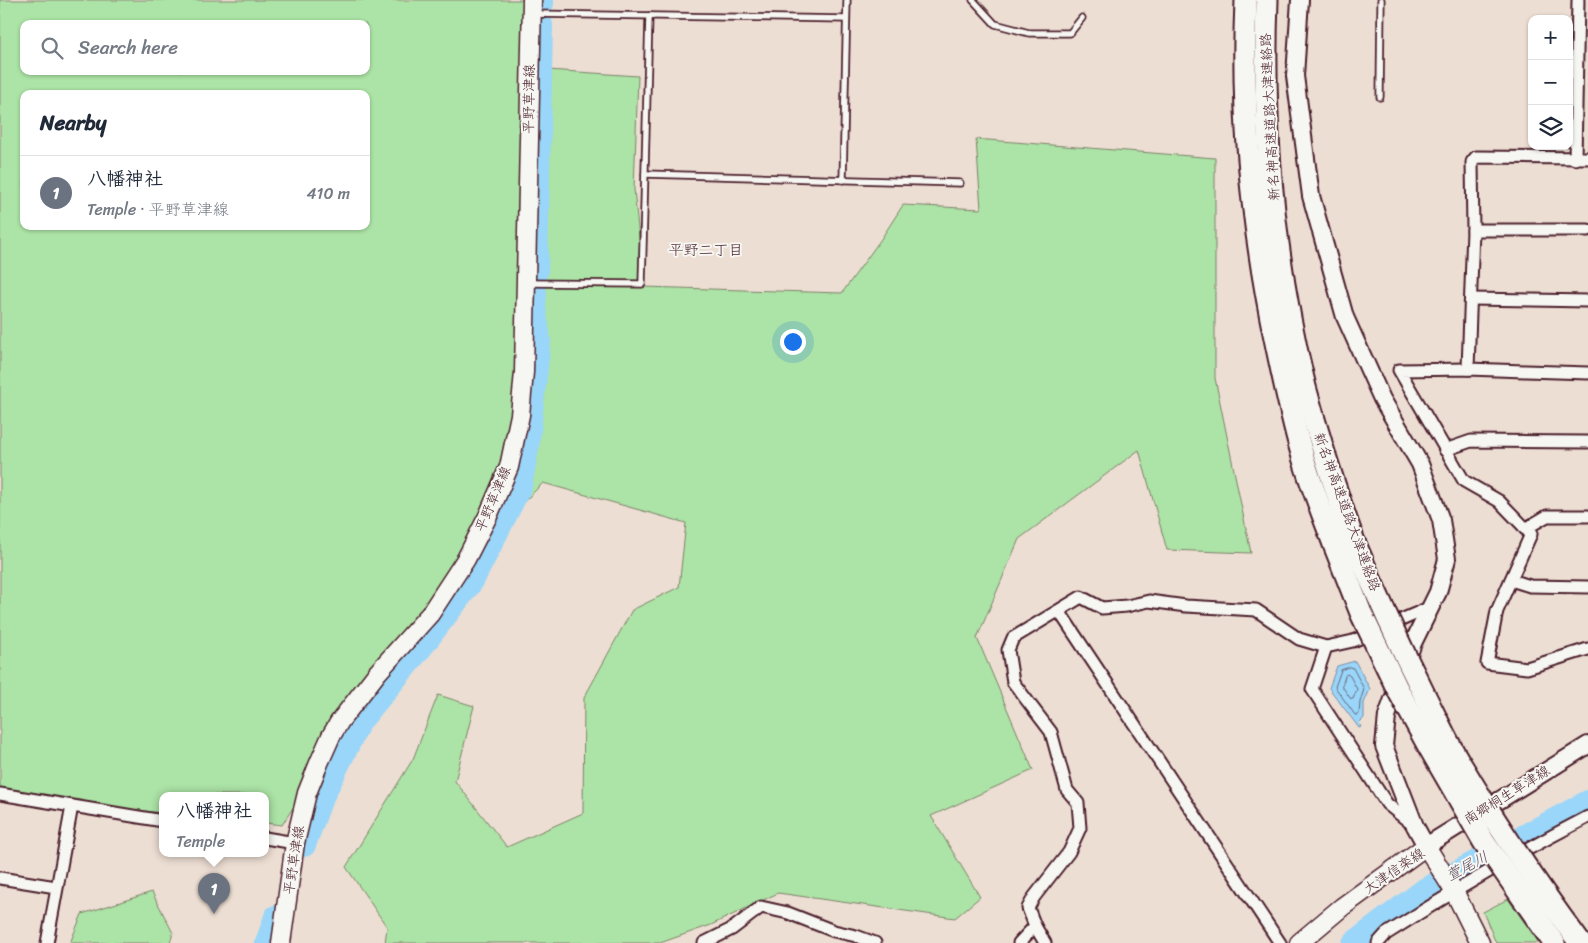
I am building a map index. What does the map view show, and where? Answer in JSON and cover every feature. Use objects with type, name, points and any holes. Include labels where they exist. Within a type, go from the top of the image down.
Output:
[{"type":"highway","name":"新名神高速道路大津連絡路","points":[[1246,0],[1247,131],[1258,247],[1286,396],[1303,458],[1344,543],[1378,600],[1398,644],[1453,752],[1501,829],[1551,904],[1580,943]]},
{"type":"highway","name":"新名神高速道路大津連絡路","points":[[1267,0],[1266,97],[1269,170],[1277,236],[1293,332],[1305,386],[1361,613],[1393,680],[1484,842],[1554,943]]},
{"type":"main road","name":"平野草津線","points":[[281,943],[295,843],[307,793],[330,736],[378,672],[430,614],[466,559],[488,516],[508,467],[520,415],[524,372],[531,7]]},
{"type":"main road","name":"大津信楽線","points":[[1299,943],[1342,907],[1426,846],[1453,889],[1480,943]]},
{"type":"street","points":[[1300,0],[1295,76],[1311,196],[1345,317],[1382,399],[1420,464],[1442,520],[1446,559],[1438,592],[1413,643],[1386,716],[1384,746],[1415,826],[1426,846]]},
{"type":"street","points":[[1575,158],[1582,78],[1581,5]]},
{"type":"street","points":[[1468,369],[1472,299],[1472,162],[1476,157],[1588,158]]},
{"type":"street","points":[[1473,230],[1588,230]]},
{"type":"street","points":[[1472,299],[1588,301]]},
{"type":"street","points":[[1588,373],[1468,369],[1399,370],[1464,481],[1499,501],[1531,534],[1497,611],[1487,662],[1527,668],[1588,649]]},
{"type":"street","points":[[1445,450],[1471,441],[1588,442]]},
{"type":"street","points":[[1525,529],[1547,516],[1588,516]]},
{"type":"street","points":[[1511,580],[1530,586],[1588,587]]},
{"type":"street","points":[[1045,943],[1028,908],[1034,897],[1069,852],[1080,828],[1078,803],[1067,790],[1051,732],[1013,682],[1008,650],[1013,638],[1081,596],[1102,608],[1127,606],[1149,601],[1186,606],[1256,610],[1299,639],[1326,647],[1353,641],[1432,607]]},
{"type":"street","points":[[1058,611],[1280,943]]},
{"type":"street","points":[[1326,647],[1312,689],[1387,804],[1415,826]]},
{"type":"street","name":"南郷桐生草津線","points":[[1426,846],[1588,745]]},
{"type":"street","points":[[0,794],[159,820]]},
{"type":"street","points":[[47,943],[72,806]]},
{"type":"street","points":[[1378,943],[1386,934],[1453,889],[1588,817]]},
{"type":"street","points":[[269,839],[295,843]]},
{"type":"street","points":[[0,878],[56,887]]},
{"type":"street","points":[[704,943],[732,929],[762,906],[875,943]]},
{"type":"street","points":[[1019,943],[1036,926]]},
{"type":"lane","points":[[843,180],[847,0]]},
{"type":"lane","points":[[973,0],[995,24],[1029,34],[1070,33],[1082,18]]},
{"type":"lane","points":[[1380,97],[1381,0]]},
{"type":"lane","points":[[531,7],[649,16],[846,19]]},
{"type":"lane","points":[[525,282],[642,284],[649,16]]},
{"type":"lane","points":[[645,174],[960,183]]},
{"type":"green space","points":[[0,0],[534,0],[533,69],[638,76],[634,189],[644,287],[842,293],[903,205],[981,209],[976,139],[1215,158],[1215,378],[1251,553],[1167,550],[1139,450],[1019,539],[977,638],[1033,770],[931,816],[980,897],[955,918],[778,893],[711,925],[660,943],[385,943],[387,927],[346,867],[413,759],[438,695],[474,706],[455,781],[507,847],[583,813],[584,698],[632,610],[679,587],[686,523],[543,483],[466,559],[385,662],[282,825],[269,823],[269,792],[159,792],[159,813],[28,799],[0,791]]},
{"type":"green space","points":[[152,892],[173,933],[170,943],[70,943],[82,914]]},
{"type":"green space","points":[[1508,899],[1539,943],[1496,943],[1483,912]]},
{"type":"water","points":[[1355,661],[1370,689],[1364,703],[1364,718],[1359,723],[1361,727],[1359,728],[1329,688],[1337,666]]},
{"type":"waterway","points":[[536,272],[541,25]]},
{"type":"waterway","points":[[304,845],[320,801],[359,722],[422,646],[472,581],[520,486],[527,448],[539,341],[534,307],[535,293]]},
{"type":"waterway","name":"萱尾川","points":[[1354,943],[1426,889],[1588,802]]},
{"type":"waterway","points":[[267,943],[276,917]]},
{"type":"place","name":"八幡神社","points":[[214,914]]},
{"type":"district","name":"平野二丁目","points":[[706,250]]}]
